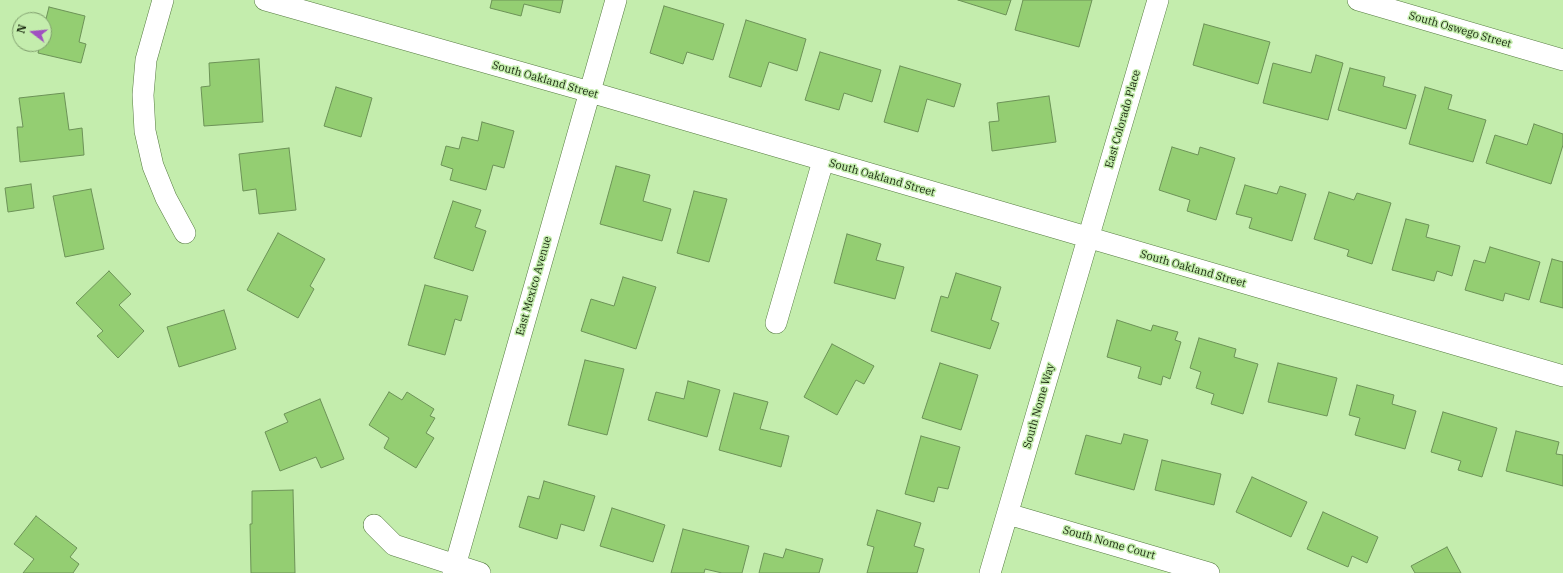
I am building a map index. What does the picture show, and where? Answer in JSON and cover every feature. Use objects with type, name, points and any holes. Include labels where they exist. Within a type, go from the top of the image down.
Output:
[{"type":"street","points":[[163,0],[146,60],[143,95],[145,131],[153,166],[166,198],[185,233]]},
{"type":"street","name":"South Oakland Street","points":[[266,0],[590,92],[1563,376]]},
{"type":"street","name":"East Mexico Avenue","points":[[454,569],[616,0]]},
{"type":"street","name":"East Colorado Place","points":[[1088,238],[1158,0]]},
{"type":"street","name":"South Oswego Street","points":[[1358,0],[1563,60]]},
{"type":"street","name":"South Oakland Street","points":[[776,323],[823,161]]},
{"type":"street","name":"South Nome Way","points":[[990,573],[1088,238]]},
{"type":"street","name":"South Nome Court","points":[[1008,514],[1209,573]]},
{"type":"street","points":[[374,525],[394,545],[454,569],[480,573]]},
{"type":"building","points":[[492,0],[563,0],[560,13],[524,4],[521,16],[490,8]]},
{"type":"building","points":[[958,0],[1011,0],[1006,15]]},
{"type":"building","points":[[1023,0],[1092,0],[1079,47],[1015,30]]},
{"type":"building","points":[[664,6],[724,24],[713,60],[687,52],[683,64],[650,53]]},
{"type":"building","points":[[49,7],[85,16],[79,42],[86,44],[81,63],[38,53],[52,52],[52,12],[48,12]]},
{"type":"building","points":[[746,20],[806,39],[797,71],[769,62],[761,87],[729,77]]},
{"type":"building","points":[[1204,24],[1270,42],[1258,84],[1193,65]]},
{"type":"building","points":[[820,52],[881,70],[872,102],[844,93],[839,110],[805,100]]},
{"type":"building","points":[[1316,55],[1343,63],[1328,120],[1263,103],[1273,63],[1311,73]]},
{"type":"building","points":[[259,59],[263,122],[204,126],[201,87],[210,86],[209,63]]},
{"type":"building","points":[[900,66],[961,84],[954,107],[927,99],[918,132],[884,122]]},
{"type":"building","points":[[1350,68],[1385,77],[1383,86],[1416,95],[1406,129],[1338,110]]},
{"type":"building","points":[[336,87],[372,98],[361,137],[324,126]]},
{"type":"building","points":[[1425,87],[1452,95],[1448,109],[1486,120],[1473,162],[1409,144]]},
{"type":"building","points":[[64,93],[69,130],[82,128],[84,155],[20,162],[17,127],[23,127],[19,98]]},
{"type":"building","points":[[1049,96],[1056,142],[992,151],[989,122],[999,121],[997,103]]},
{"type":"building","points":[[482,122],[514,131],[504,168],[493,165],[486,190],[450,180],[453,169],[441,165],[446,146],[459,149],[462,137],[478,141]]},
{"type":"building","points":[[1534,124],[1563,134],[1563,145],[1551,184],[1486,163],[1495,135],[1527,145]]},
{"type":"building","points":[[1172,147],[1198,155],[1200,147],[1235,158],[1216,220],[1187,211],[1190,200],[1159,190]]},
{"type":"building","points":[[289,148],[296,210],[259,214],[256,189],[243,191],[239,154]]},
{"type":"building","points":[[616,166],[650,175],[643,201],[671,209],[662,241],[600,224]]},
{"type":"building","points":[[31,184],[34,208],[8,212],[5,188]]},
{"type":"building","points":[[1245,185],[1277,194],[1280,186],[1306,194],[1292,241],[1249,228],[1252,218],[1236,214]]},
{"type":"building","points":[[91,189],[104,249],[65,257],[53,196]]},
{"type":"building","points":[[694,191],[727,199],[709,262],[677,253]]},
{"type":"building","points":[[1329,192],[1354,200],[1357,193],[1391,203],[1372,264],[1347,256],[1349,250],[1314,239]]},
{"type":"building","points":[[453,201],[481,210],[475,227],[486,231],[473,271],[434,258]]},
{"type":"building","points":[[1406,219],[1429,225],[1426,237],[1460,246],[1452,276],[1437,271],[1434,281],[1392,270]]},
{"type":"building","points":[[278,233],[325,259],[310,286],[314,289],[298,318],[247,290]]},
{"type":"building","points":[[847,234],[881,244],[876,260],[904,267],[895,299],[834,283]]},
{"type":"building","points":[[1490,247],[1540,262],[1529,300],[1505,293],[1503,301],[1465,290],[1474,260],[1485,263]]},
{"type":"building","points":[[1552,259],[1563,262],[1563,308],[1540,302]]},
{"type":"building","points":[[109,271],[131,294],[119,305],[144,331],[118,358],[97,336],[103,331],[76,303]]},
{"type":"building","points":[[956,273],[1001,287],[991,320],[999,323],[990,349],[931,331],[941,296],[948,298]]},
{"type":"building","points":[[623,277],[656,287],[636,349],[581,331],[591,299],[614,306]]},
{"type":"building","points":[[425,285],[468,296],[461,321],[455,319],[445,355],[408,345]]},
{"type":"building","points":[[224,310],[236,349],[179,367],[167,327]]},
{"type":"building","points":[[1117,320],[1151,331],[1153,325],[1178,332],[1175,340],[1181,342],[1170,379],[1163,376],[1161,385],[1138,378],[1141,367],[1107,357]]},
{"type":"building","points":[[1199,338],[1236,349],[1234,357],[1258,364],[1243,414],[1211,404],[1214,394],[1196,388],[1201,372],[1190,368]]},
{"type":"building","points":[[832,344],[874,366],[864,384],[856,380],[837,415],[804,397]]},
{"type":"building","points":[[585,360],[624,369],[607,435],[568,425]]},
{"type":"building","points":[[940,363],[978,375],[961,430],[922,418]]},
{"type":"building","points":[[1278,363],[1337,378],[1327,416],[1268,402]]},
{"type":"building","points":[[688,381],[720,390],[707,437],[648,420],[656,392],[684,399]]},
{"type":"building","points":[[1357,385],[1394,395],[1392,404],[1416,411],[1405,449],[1355,435],[1360,418],[1349,415]]},
{"type":"building","points":[[389,392],[402,400],[407,392],[434,409],[430,416],[435,418],[426,433],[434,438],[416,468],[384,448],[389,438],[369,425]]},
{"type":"building","points":[[734,393],[768,402],[760,429],[789,436],[781,467],[719,450]]},
{"type":"building","points":[[320,399],[344,459],[321,468],[316,457],[280,471],[265,432],[288,422],[284,414]]},
{"type":"building","points":[[1443,412],[1497,428],[1482,477],[1458,470],[1461,461],[1431,452]]},
{"type":"building","points":[[1516,431],[1559,442],[1556,454],[1563,455],[1563,486],[1506,471]]},
{"type":"building","points":[[1124,434],[1148,440],[1134,490],[1075,474],[1086,435],[1121,444]]},
{"type":"building","points":[[921,436],[960,447],[948,489],[938,487],[934,502],[905,494]]},
{"type":"building","points":[[1162,460],[1221,474],[1214,505],[1155,490]]},
{"type":"building","points":[[1252,477],[1307,502],[1291,537],[1236,512]]},
{"type":"building","points":[[544,481],[595,496],[584,531],[561,524],[557,539],[519,527],[528,496],[539,499]]},
{"type":"building","points":[[293,490],[295,573],[251,573],[250,524],[252,524],[252,491]]},
{"type":"building","points":[[612,508],[665,525],[653,562],[600,546]]},
{"type":"building","points":[[877,510],[921,523],[914,546],[924,549],[917,573],[867,573],[874,547],[867,545]]},
{"type":"building","points":[[1323,512],[1378,537],[1367,563],[1352,556],[1348,567],[1307,549]]},
{"type":"building","points":[[36,516],[77,548],[70,557],[79,564],[73,573],[23,573],[34,559],[14,544]]},
{"type":"building","points":[[683,529],[749,546],[742,573],[722,573],[705,569],[704,573],[671,573]]},
{"type":"building","points":[[1447,547],[1461,573],[1415,573],[1411,566]]},
{"type":"building","points":[[786,549],[823,559],[819,573],[759,573],[764,553],[783,558]]}]
